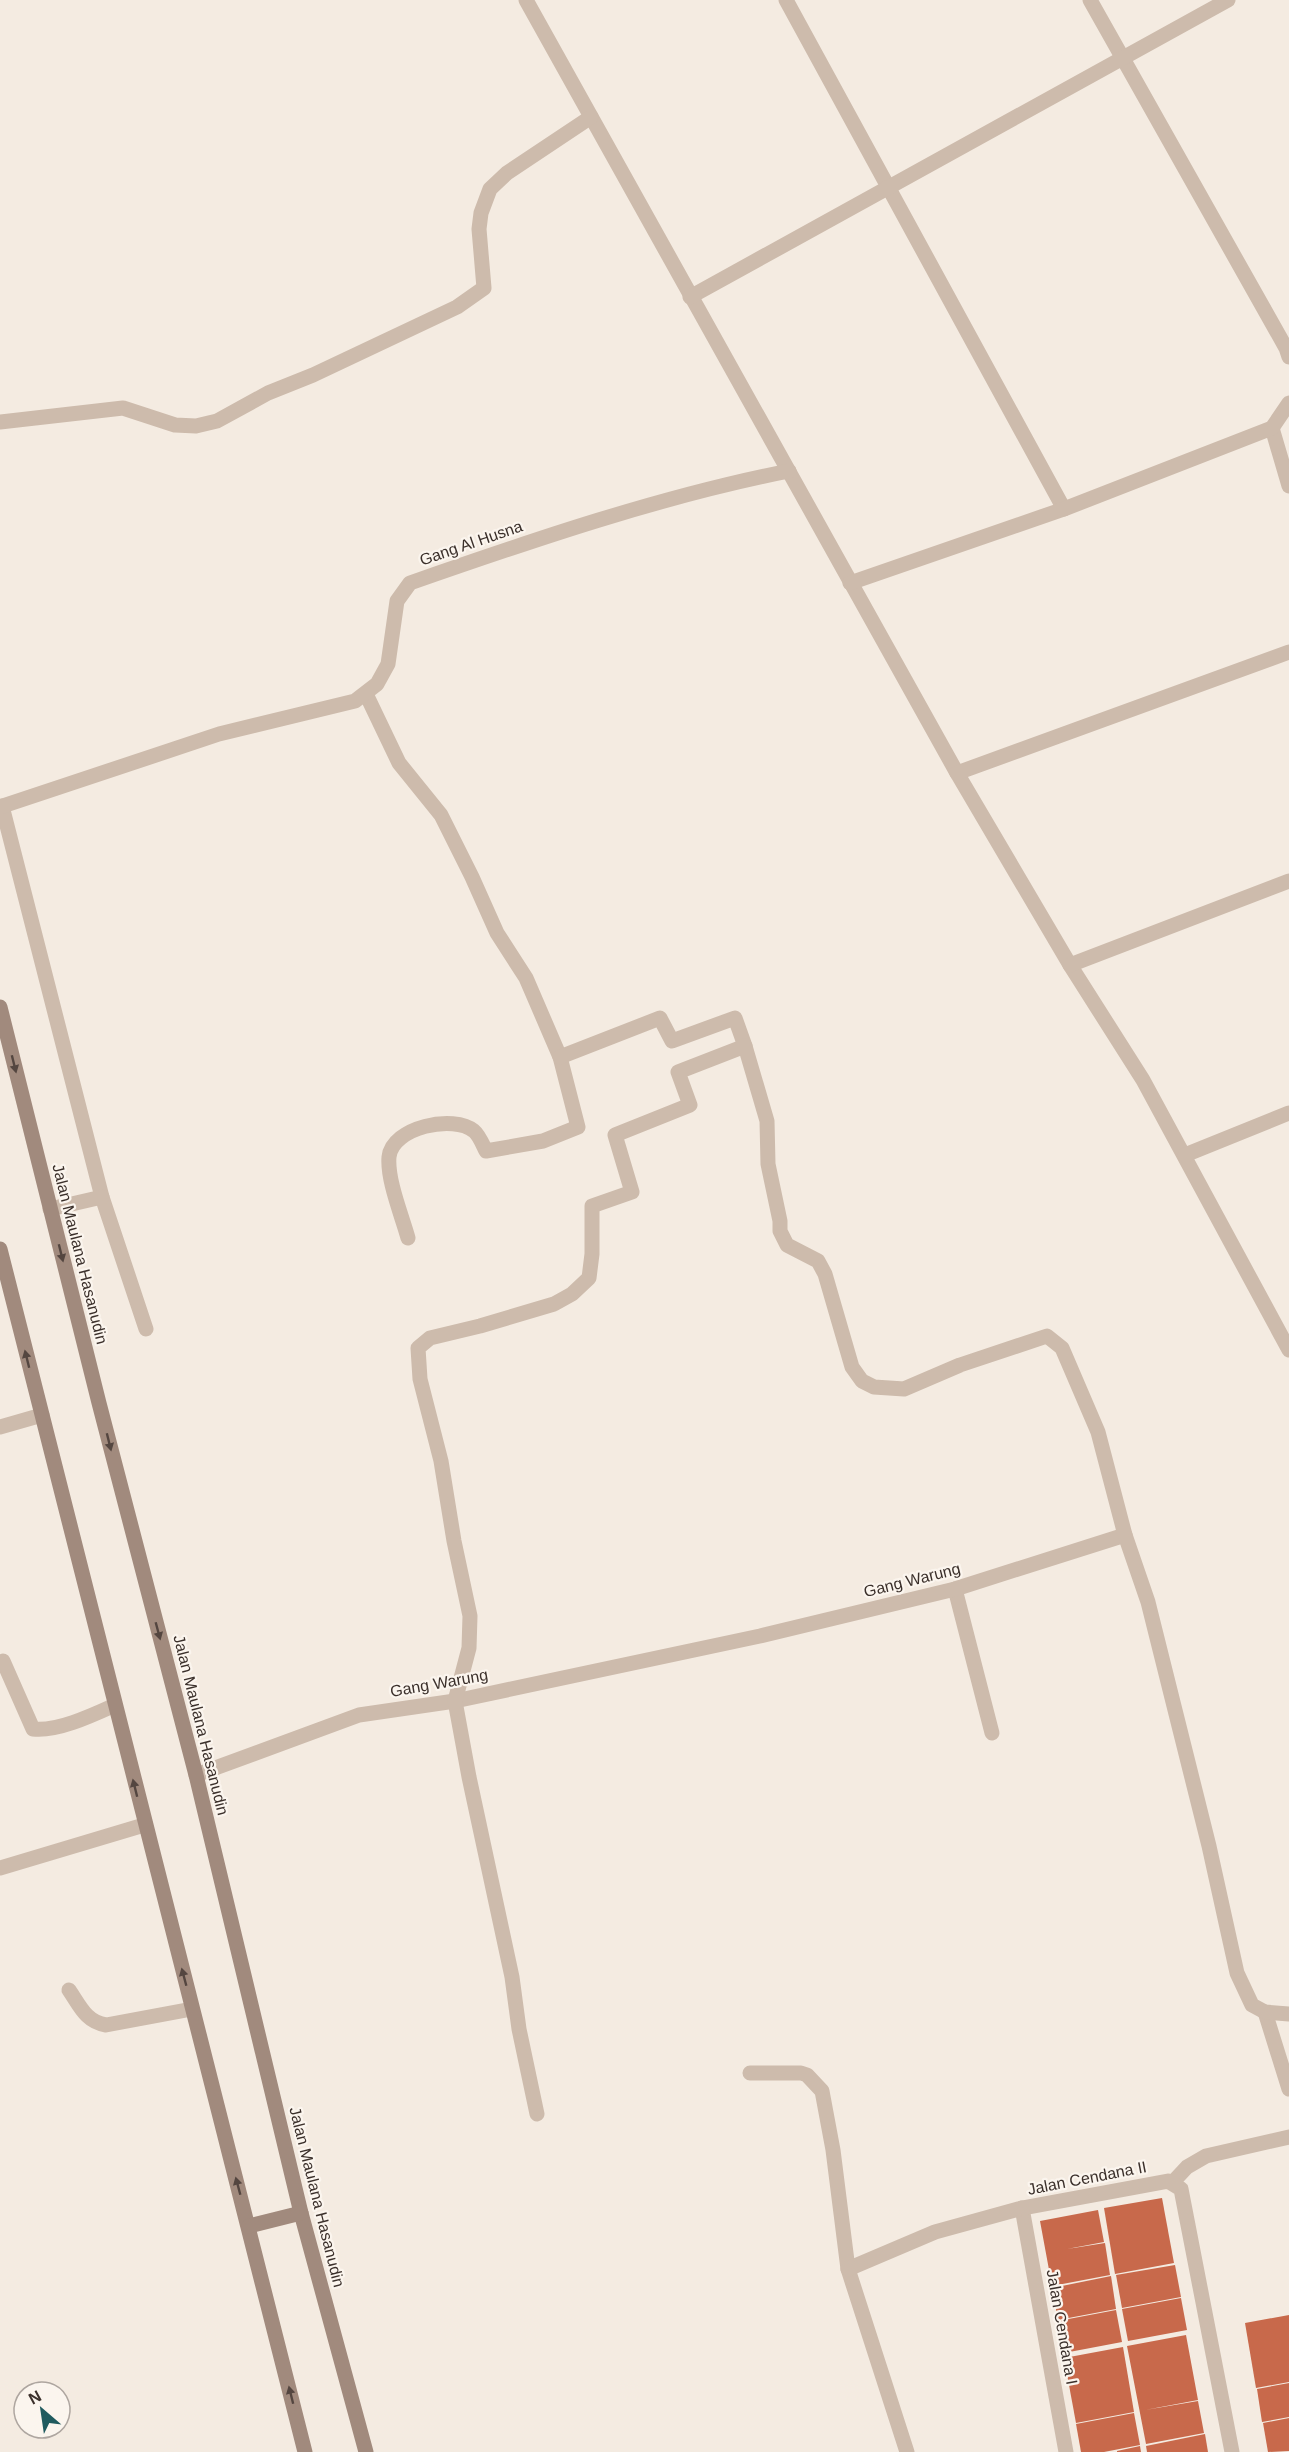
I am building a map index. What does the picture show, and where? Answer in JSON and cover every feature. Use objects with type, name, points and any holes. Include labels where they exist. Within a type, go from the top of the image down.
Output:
[{"type":"street","points":[[526,0],[957,773],[1070,965],[1143,1080],[1289,1350]]},
{"type":"street","points":[[786,0],[1064,509]]},
{"type":"street","points":[[1090,0],[1289,357]]},
{"type":"street","points":[[690,297],[1228,0]]},
{"type":"street","points":[[0,422],[123,408],[153,416],[174,425],[196,426],[217,421],[268,393],[313,375],[457,306],[483,288],[479,229],[481,213],[490,189],[507,172],[591,117]]},
{"type":"street","points":[[850,583],[1064,509],[1272,428],[1289,403]]},
{"type":"street","points":[[1272,428],[1289,486]]},
{"type":"street","name":"Gang Al Husna","points":[[366,694],[377,684],[388,664],[393,644],[397,601],[410,583],[582,525],[753,478],[789,471]]},
{"type":"street","points":[[957,773],[1289,652]]},
{"type":"street","points":[[146,1329],[102,1197],[1,806],[219,734],[355,700],[366,694],[399,763],[441,815],[497,933],[526,978],[560,1056],[578,1127],[543,1141],[486,1151],[476,1131],[456,1122],[430,1125],[412,1131],[397,1140],[389,1156],[392,1178],[408,1238]]},
{"type":"street","points":[[1070,965],[1289,881]]},
{"type":"street","name":"Jalan Maulana Hasanudin","points":[[0,1007],[196,1776],[301,2213],[366,2452]]},
{"type":"street","points":[[560,1056],[660,1018],[672,1041],[735,1018],[767,1121],[768,1164],[780,1231],[787,1245],[818,1261],[825,1274],[852,1367],[862,1381],[874,1387],[904,1389],[960,1365],[1047,1336],[1062,1348],[1098,1432],[1125,1535],[1148,1602],[1209,1846],[1237,1972],[1252,2005],[1265,2012],[1289,2014]]},
{"type":"street","points":[[537,2114],[519,2029],[512,1977],[455,1701],[469,1648],[470,1616],[441,1461],[420,1378],[418,1348],[430,1338],[554,1305],[572,1294],[589,1278],[591,1206],[632,1192],[615,1135],[690,1105],[678,1072],[745,1046]]},
{"type":"street","points":[[1185,1155],[1289,1113]]},
{"type":"street","points":[[50,1209],[102,1197]]},
{"type":"street","points":[[0,1250],[115,1705],[138,1826],[192,2009],[305,2452]]},
{"type":"street","points":[[0,1427],[42,1415]]},
{"type":"street","name":"Gang Warung","points":[[196,1776],[359,1715],[455,1701],[760,1636],[955,1589],[1125,1535]]},
{"type":"street","points":[[955,1589],[992,1733]]},
{"type":"street","points":[[3,1662],[33,1728],[44,1730],[93,1716],[115,1705]]},
{"type":"street","points":[[0,1868],[138,1826]]},
{"type":"street","points":[[69,1990],[89,2020],[106,2025],[192,2009]]},
{"type":"street","points":[[1265,2012],[1289,2089]]},
{"type":"street","points":[[750,2073],[801,2073],[807,2075],[822,2091],[833,2150],[848,2270],[907,2452]]},
{"type":"street","points":[[1232,2452],[1181,2189],[1173,2182],[1187,2167],[1206,2156],[1289,2137]]},
{"type":"street","name":"Jalan Cendana II","points":[[848,2270],[934,2232],[1022,2208],[1168,2181],[1173,2182]]},
{"type":"street","name":"Jalan Cendana I","points":[[1022,2208],[1065,2452]]},
{"type":"street","points":[[249,2226],[301,2213]]},
{"type":"building","points":[[1162,2198],[1174,2263],[1115,2274],[1104,2208]]},
{"type":"building","points":[[1098,2210],[1104,2242],[1067,2249],[1105,2243],[1110,2275],[1052,2286],[1040,2221]]},
{"type":"building","points":[[1175,2265],[1181,2297],[1122,2308],[1116,2275]]},
{"type":"building","points":[[1111,2276],[1116,2309],[1058,2320],[1052,2288]]},
{"type":"building","points":[[1181,2298],[1187,2330],[1128,2341],[1122,2309]]},
{"type":"building","points":[[1116,2310],[1122,2342],[1064,2353],[1058,2321]]},
{"type":"building","points":[[1289,2315],[1289,2382],[1256,2388],[1245,2323]]},
{"type":"building","points":[[1186,2335],[1198,2400],[1145,2410],[1198,2401],[1204,2433],[1146,2444],[1127,2346]]},
{"type":"building","points":[[1123,2347],[1134,2412],[1076,2423],[1064,2358]]},
{"type":"building","points":[[1289,2383],[1289,2417],[1262,2422],[1257,2389]]},
{"type":"building","points":[[1134,2413],[1140,2445],[1104,2452],[1081,2452],[1076,2424]]},
{"type":"building","points":[[1289,2418],[1289,2451],[1268,2452],[1263,2423]]},
{"type":"building","points":[[1205,2434],[1208,2452],[1147,2452],[1146,2446]]},
{"type":"building","points":[[1140,2446],[1141,2452],[1117,2452],[1117,2451]]}]
